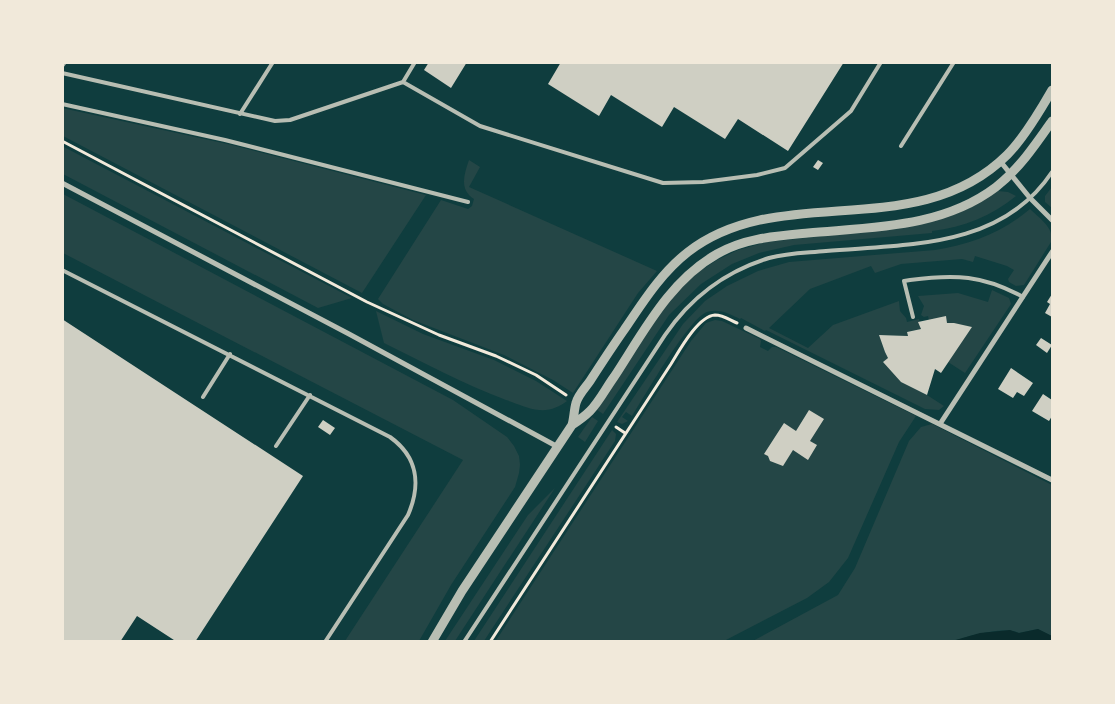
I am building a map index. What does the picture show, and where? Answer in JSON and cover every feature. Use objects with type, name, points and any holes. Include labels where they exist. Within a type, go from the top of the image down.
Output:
[{"type":"street","points":[[572,425],[576,401],[653,286],[689,252],[716,236],[751,222],[790,215],[870,210],[917,203],[965,185],[985,174],[1008,155],[1036,117],[1052,90]]},
{"type":"street","points":[[432,642],[489,550],[572,425],[590,411],[648,322],[690,273],[716,254],[737,244],[762,238],[895,226],[922,221],[943,214],[980,197],[1010,175],[1052,121]]},
{"type":"street","points":[[1000,161],[1030,198],[1052,220]]},
{"type":"street","points":[[62,184],[349,334],[558,447]]},
{"type":"street","points":[[940,424],[1052,252]]},
{"type":"street","points":[[746,328],[1052,480]]},
{"type":"lane","points":[[62,66],[65,62]]},
{"type":"lane","points":[[240,114],[272,62]]},
{"type":"lane","points":[[62,73],[275,121],[290,120],[403,82],[415,62]]},
{"type":"lane","points":[[403,82],[480,126],[663,184],[703,182],[757,175],[785,168],[851,111],[882,62]]},
{"type":"lane","points":[[901,146],[954,62]]},
{"type":"lane","points":[[62,104],[225,140],[468,202]]},
{"type":"lane","points":[[464,642],[665,335],[681,314],[707,290],[736,271],[762,260],[796,253],[934,242],[974,233],[1016,210],[1030,198],[1052,172]]},
{"type":"lane","points":[[62,270],[390,437],[400,444],[408,455],[413,466],[415,479],[415,491],[408,515],[325,642]]},
{"type":"lane","points":[[914,317],[904,282],[910,280],[948,276],[970,278],[991,282],[1023,297]]},
{"type":"lane","points":[[203,397],[230,354]]},
{"type":"lane","points":[[276,446],[310,395]]},
{"type":"path","points":[[62,141],[367,302],[439,335],[520,367],[576,401]]},
{"type":"path","points":[[490,642],[701,321],[711,316],[719,316],[746,328]]},
{"type":"path","points":[[608,422],[626,433]]},
{"type":"shaded area","points":[[62,108],[232,145],[426,195],[362,293],[63,136]]},
{"type":"shaded area","points":[[62,146],[352,298],[318,308],[63,174]]},
{"type":"shaded area","points":[[469,160],[480,167],[469,187],[657,271],[638,293],[573,393],[553,380],[504,355],[413,320],[383,304],[378,299],[441,200],[468,209],[472,206],[474,199],[466,191],[464,181]]},
{"type":"shaded area","points":[[1052,187],[1052,208],[1045,202],[1045,196]]},
{"type":"shaded area","points":[[998,191],[1008,192],[1016,196],[987,215],[955,227],[932,231],[932,233],[794,245],[759,253],[732,264],[701,284],[669,315],[603,414],[596,409],[659,312],[675,292],[700,271],[717,260],[738,250],[767,242],[898,228]]},
{"type":"shaded area","points":[[63,194],[453,400],[507,437],[519,456],[519,473],[515,487],[451,585],[419,641],[345,641],[463,460],[63,253]]},
{"type":"shaded area","points":[[1030,209],[1045,224],[1052,237],[1051,242],[1024,285],[1016,286],[1009,282],[1008,279],[1014,270],[975,256],[973,262],[962,259],[901,264],[875,273],[871,266],[810,289],[769,328],[808,348],[833,325],[899,301],[900,311],[907,322],[919,319],[921,329],[907,332],[908,336],[879,335],[888,358],[883,362],[902,382],[944,406],[939,410],[925,409],[741,318],[724,312],[711,311],[699,317],[679,342],[632,416],[626,412],[622,417],[628,421],[622,424],[617,422],[683,324],[705,301],[727,286],[758,271],[789,262],[935,250],[961,245],[997,231]]},
{"type":"shaded area","points":[[992,290],[1009,298],[1011,304],[965,373],[948,362],[972,327],[947,323],[946,317],[929,320],[928,316],[924,317],[921,315],[924,306],[918,296],[958,293],[988,302]]},
{"type":"shaded area","points":[[376,311],[423,334],[494,360],[536,381],[567,401],[551,409],[535,409],[490,394],[459,380],[384,343]]},
{"type":"shaded area","points":[[715,320],[722,321],[760,339],[760,347],[768,351],[772,347],[776,347],[916,416],[899,442],[848,558],[829,582],[807,598],[724,641],[495,642],[691,341],[706,323]]},
{"type":"shaded area","points":[[592,417],[598,421],[585,442],[578,437]]},
{"type":"shaded area","points":[[932,424],[1052,485],[1052,636],[1038,629],[1019,633],[995,631],[952,642],[751,642],[838,595],[855,568],[909,441],[921,427]]},
{"type":"shaded area","points":[[612,430],[616,434],[615,441],[484,641],[474,641]]},
{"type":"shaded area","points":[[555,488],[455,641],[445,641],[528,515]]},
{"type":"shaded area","points":[[1038,629],[1052,636],[1052,641],[952,641],[980,633],[1010,630],[1019,633]]},
{"type":"building","points":[[429,62],[467,62],[451,88],[424,70]]},
{"type":"building","points":[[561,62],[844,62],[788,151],[738,119],[725,139],[674,107],[662,127],[611,95],[599,116],[548,84]]},
{"type":"building","points":[[818,160],[823,163],[818,170],[813,167]]},
{"type":"building","points":[[1052,294],[1052,317],[1045,313],[1050,304],[1047,302]]},
{"type":"building","points":[[946,316],[947,323],[972,327],[941,373],[935,369],[927,395],[901,382],[883,362],[888,358],[879,335],[908,336],[907,332],[921,329],[918,322]]},
{"type":"building","points":[[62,319],[303,476],[195,642],[177,642],[137,616],[120,642],[62,642]]},
{"type":"building","points":[[1041,338],[1052,345],[1047,353],[1036,345]]},
{"type":"building","points":[[1011,368],[1033,383],[1024,396],[1017,392],[1013,398],[998,389]]},
{"type":"building","points":[[1043,394],[1052,400],[1052,416],[1049,421],[1032,411]]},
{"type":"building","points":[[809,410],[824,419],[810,441],[817,445],[808,460],[793,450],[783,466],[770,461],[768,456],[764,454],[784,423],[796,431]]},
{"type":"building","points":[[323,420],[335,428],[330,435],[318,427]]}]
